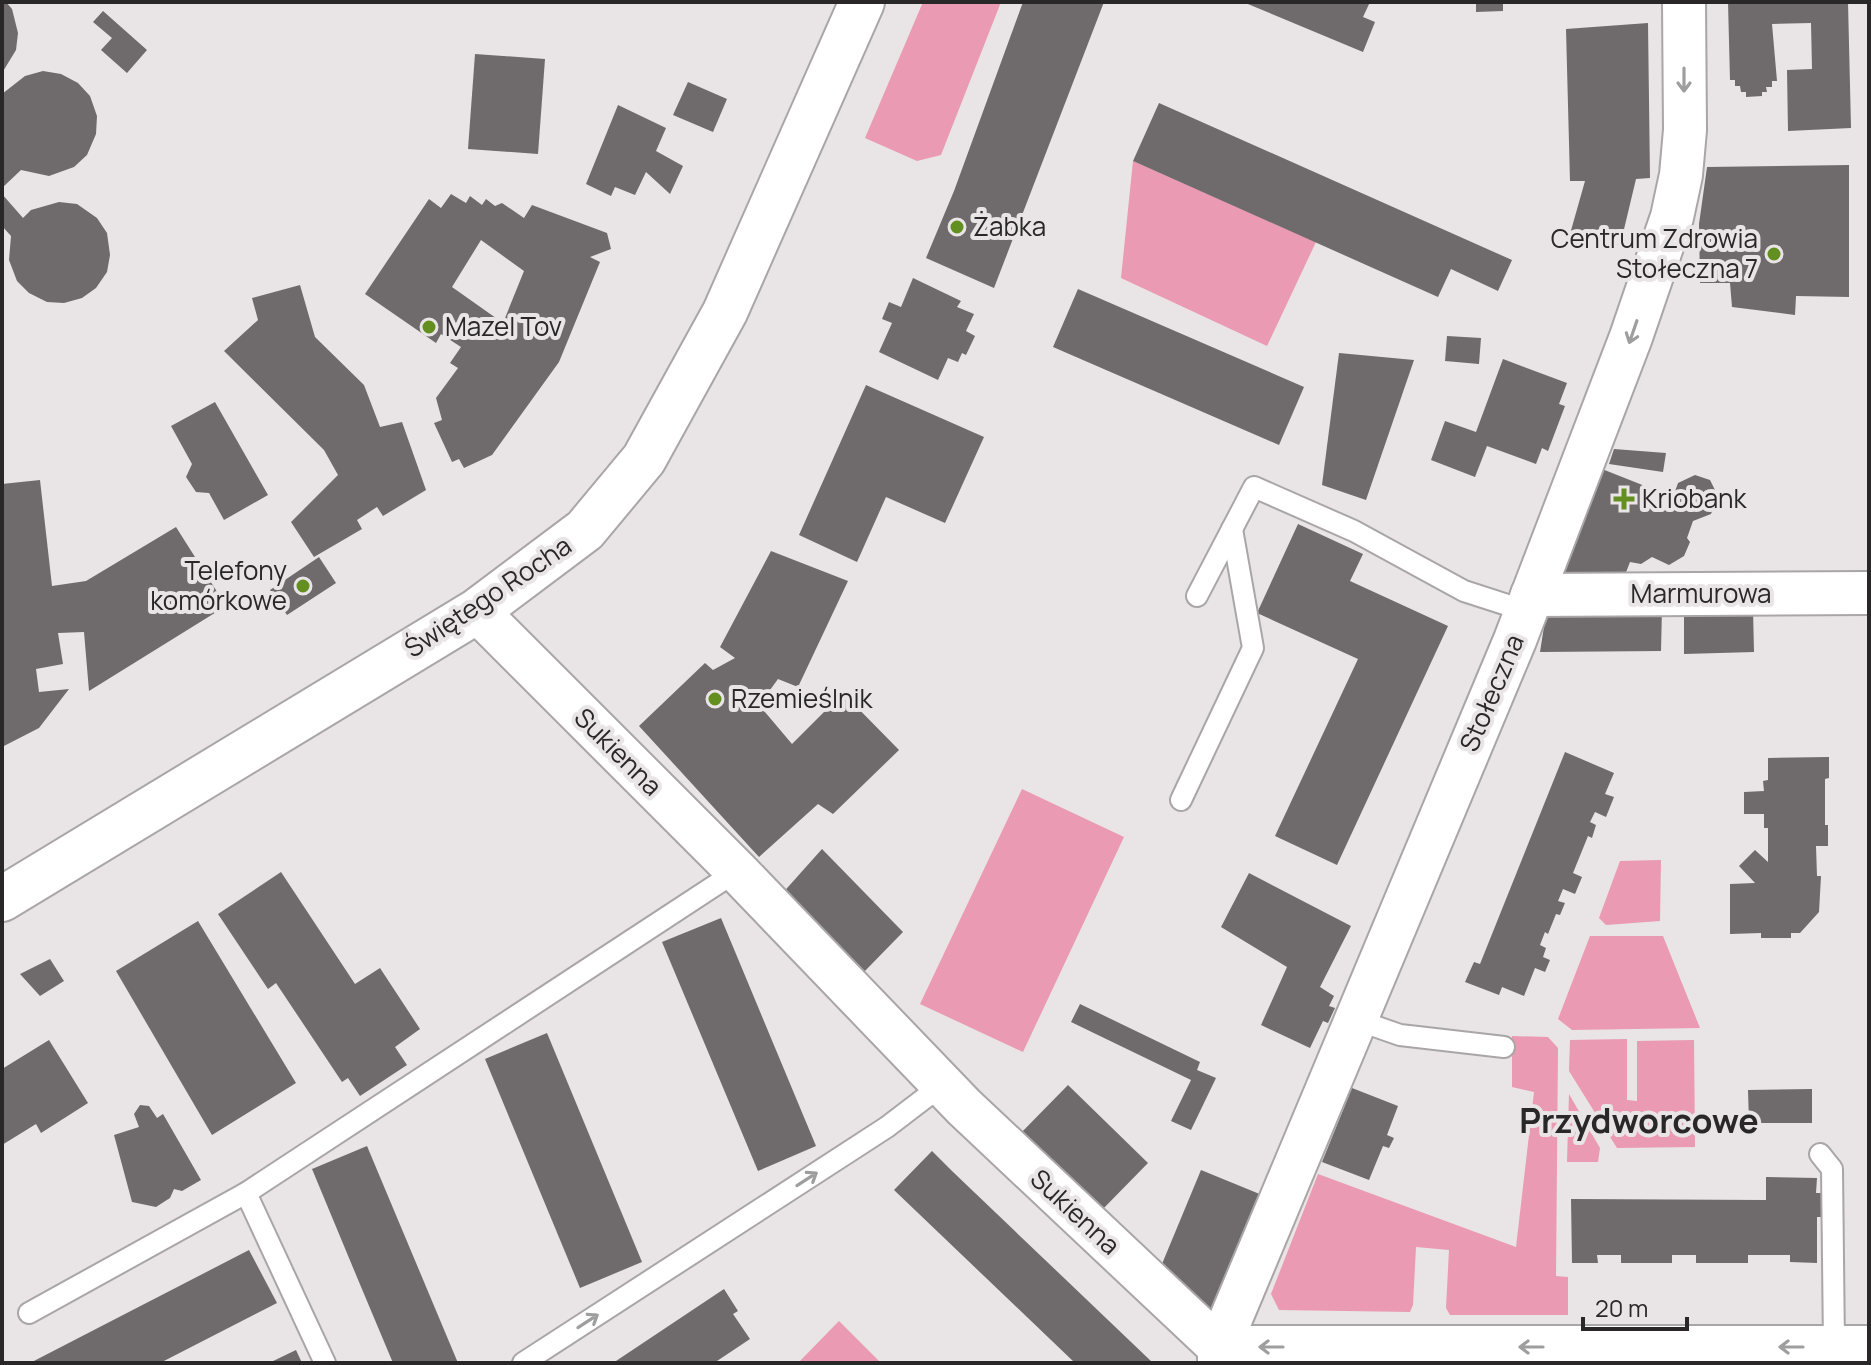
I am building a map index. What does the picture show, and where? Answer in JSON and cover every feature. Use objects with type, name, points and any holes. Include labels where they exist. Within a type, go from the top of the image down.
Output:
[{"type":"street","name":"Świętego Rocha","points":[[2,899],[477,611],[585,530],[644,459],[725,312],[862,2]]},
{"type":"street","name":"Stołeczna","points":[[1219,1355],[1529,603],[1631,337],[1672,217],[1681,175],[1685,130],[1684,2]]},
{"type":"street","name":"Marmurowa","points":[[1529,603],[1869,593]]},
{"type":"street","name":"Sukienna","points":[[477,611],[737,871],[942,1085],[1219,1355]]},
{"type":"street","points":[[1219,1355],[1851,1347]]},
{"type":"lane","points":[[1197,596],[1254,487],[1354,531],[1464,591],[1529,603]]},
{"type":"lane","points":[[1181,800],[1253,648],[1232,529]]},
{"type":"lane","points":[[29,1313],[246,1193],[737,871]]},
{"type":"lane","points":[[1357,1020],[1400,1035],[1504,1047]]},
{"type":"lane","points":[[523,1363],[887,1127],[942,1085]]},
{"type":"lane","points":[[1820,1154],[1832,1169],[1851,1347]]},
{"type":"lane","points":[[246,1193],[325,1363]]},
{"type":"shaded area","points":[[923,2],[1001,2],[941,155],[917,161],[865,138]]},
{"type":"shaded area","points":[[1133,161],[1316,242],[1267,346],[1121,278]]},
{"type":"shaded area","points":[[1022,789],[1124,837],[1023,1052],[920,1004]]},
{"type":"shaded area","points":[[1661,860],[1660,921],[1606,925],[1599,918],[1620,861]]},
{"type":"shaded area","points":[[1590,936],[1663,936],[1700,1028],[1572,1030],[1558,1019]]},
{"type":"shaded area","points":[[1512,1036],[1548,1037],[1558,1048],[1556,1276],[1568,1277],[1568,1315],[1450,1315],[1446,1308],[1449,1250],[1416,1247],[1410,1312],[1279,1310],[1271,1294],[1318,1174],[1516,1247],[1534,1092],[1512,1087]]},
{"type":"shaded area","points":[[1627,1039],[1627,1100],[1637,1101],[1637,1041],[1694,1040],[1695,1147],[1617,1148],[1569,1071],[1570,1040]]},
{"type":"shaded area","points":[[1569,1094],[1600,1148],[1598,1162],[1567,1162]]},
{"type":"shaded area","points":[[839,1321],[881,1363],[798,1363]]},
{"type":"building","points":[[2,2],[12,9],[18,33],[16,50],[2,73]]},
{"type":"building","points":[[1023,2],[1104,2],[994,288],[926,258],[954,191]]},
{"type":"building","points":[[1243,2],[1370,2],[1363,17],[1375,22],[1363,52]]},
{"type":"building","points":[[1476,2],[1503,2],[1503,11],[1476,12]]},
{"type":"building","points":[[1728,2],[1848,2],[1851,128],[1788,131],[1787,70],[1812,69],[1811,23],[1772,24],[1777,81],[1772,81],[1772,87],[1766,87],[1767,92],[1762,92],[1762,96],[1746,97],[1740,86],[1735,86],[1735,80],[1730,80]]},
{"type":"building","points":[[103,11],[147,50],[127,73],[101,50],[112,38],[93,22]]},
{"type":"building","points":[[1648,23],[1650,178],[1636,179],[1620,246],[1570,234],[1585,181],[1570,181],[1566,29]]},
{"type":"building","points":[[475,54],[545,59],[538,154],[468,149]]},
{"type":"building","points":[[43,71],[61,74],[78,83],[90,96],[97,116],[96,134],[87,155],[74,167],[49,176],[21,170],[2,188],[2,94],[25,76]]},
{"type":"building","points":[[688,82],[727,99],[713,132],[673,115]]},
{"type":"building","points":[[1159,103],[1512,260],[1498,291],[1451,269],[1438,297],[1133,161]]},
{"type":"building","points":[[618,105],[666,128],[656,151],[683,166],[670,194],[646,172],[635,195],[615,187],[611,196],[586,184]]},
{"type":"building","name":"Centrum Zdrowia Stołeczna 7","points":[[1849,165],[1849,297],[1796,296],[1795,315],[1732,307],[1730,283],[1700,283],[1699,224],[1707,167]]},
{"type":"building","points":[[2,194],[23,218],[31,210],[59,202],[77,204],[97,218],[107,233],[110,255],[107,272],[96,288],[82,298],[64,303],[47,302],[29,293],[17,281],[9,260],[11,236],[2,226]]},
{"type":"building","points":[[451,194],[466,203],[470,196],[482,205],[486,199],[495,206],[502,203],[524,218],[532,205],[607,233],[611,249],[590,257],[600,262],[559,362],[492,455],[464,468],[459,459],[452,462],[434,423],[442,420],[436,398],[458,368],[450,363],[461,347],[441,334],[436,343],[365,294],[429,199],[441,208]],"holes":[[[481,240],[524,271],[503,323],[452,287]]]},
{"type":"building","points":[[913,278],[961,301],[957,307],[974,314],[966,331],[975,336],[966,355],[962,353],[958,362],[948,358],[938,380],[879,352],[892,323],[882,319],[889,302],[901,307]]},
{"type":"building","points":[[300,285],[315,337],[364,385],[380,427],[402,422],[426,490],[383,516],[377,507],[357,520],[362,529],[314,557],[291,522],[338,475],[324,450],[224,351],[258,320],[252,298]]},
{"type":"building","points":[[1078,289],[1304,387],[1279,445],[1053,347]]},
{"type":"building","points":[[1447,336],[1481,338],[1479,364],[1445,361]]},
{"type":"building","points":[[1339,353],[1414,360],[1366,500],[1322,485]]},
{"type":"building","points":[[1503,359],[1567,383],[1559,404],[1565,406],[1548,451],[1542,448],[1536,464],[1487,446],[1475,477],[1431,460],[1445,421],[1476,432]]},
{"type":"building","points":[[866,385],[984,437],[945,523],[886,497],[857,562],[799,535]]},
{"type":"building","points":[[215,402],[268,495],[224,520],[209,493],[196,492],[186,477],[192,464],[171,426]]},
{"type":"building","points":[[1614,449],[1666,453],[1663,472],[1609,464]]},
{"type":"building","points":[[1602,469],[1655,490],[1652,500],[1660,504],[1673,497],[1678,483],[1695,475],[1710,480],[1718,496],[1711,514],[1693,521],[1684,556],[1669,565],[1652,557],[1641,564],[1630,562],[1623,580],[1568,580],[1563,567]]},
{"type":"building","points":[[40,480],[52,586],[86,581],[176,527],[226,606],[89,691],[84,632],[58,633],[63,664],[36,669],[39,692],[69,689],[39,728],[2,747],[2,484]]},
{"type":"building","points":[[1298,524],[1363,554],[1350,581],[1448,626],[1337,865],[1275,836],[1358,659],[1257,613]]},
{"type":"building","name":"Rzemieślnik","points":[[771,551],[848,581],[798,687],[778,679],[759,705],[792,744],[843,693],[899,750],[833,814],[818,804],[759,857],[639,726],[705,663],[713,670],[735,658],[720,647]]},
{"type":"building","name":"Telefony komórkowe","points":[[319,557],[336,583],[287,615],[270,590]]},
{"type":"building","points":[[1547,608],[1662,608],[1661,651],[1540,652]]},
{"type":"building","points":[[1753,609],[1754,652],[1684,654],[1684,610]]},
{"type":"building","points":[[1565,752],[1614,773],[1605,794],[1614,797],[1606,817],[1595,812],[1590,822],[1596,825],[1592,838],[1588,836],[1573,873],[1582,877],[1575,894],[1563,889],[1558,901],[1565,903],[1560,915],[1556,914],[1548,934],[1545,932],[1540,945],[1546,948],[1543,957],[1550,960],[1545,972],[1535,968],[1524,996],[1502,987],[1499,995],[1465,982],[1474,962],[1480,964]]},
{"type":"building","points":[[1829,757],[1829,778],[1825,779],[1828,846],[1816,846],[1817,876],[1821,876],[1819,912],[1800,933],[1791,933],[1791,938],[1761,938],[1761,933],[1730,934],[1730,884],[1755,883],[1739,866],[1755,850],[1768,862],[1768,828],[1764,828],[1764,814],[1744,814],[1744,792],[1764,791],[1763,781],[1768,780],[1768,758]]},
{"type":"building","points":[[822,849],[903,932],[862,974],[780,896]]},
{"type":"building","points":[[281,872],[355,984],[380,968],[420,1029],[395,1047],[407,1065],[360,1096],[348,1078],[342,1082],[276,983],[268,989],[218,914]]},
{"type":"building","points":[[1249,873],[1351,926],[1320,987],[1334,996],[1329,1006],[1335,1008],[1328,1023],[1323,1021],[1310,1048],[1261,1025],[1287,967],[1221,927]]},
{"type":"building","points":[[721,918],[816,1146],[758,1171],[662,942]]},
{"type":"building","points":[[198,921],[296,1083],[212,1135],[116,971]]},
{"type":"building","points":[[50,959],[64,981],[40,996],[20,974]]},
{"type":"building","points":[[1080,1004],[1200,1062],[1197,1070],[1216,1078],[1191,1130],[1171,1121],[1191,1080],[1071,1022]]},
{"type":"building","points":[[547,1033],[642,1262],[580,1288],[485,1059]]},
{"type":"building","points":[[49,1040],[88,1103],[41,1133],[36,1124],[2,1145],[2,1069]]},
{"type":"building","points":[[1068,1085],[1148,1163],[1098,1214],[1018,1136]]},
{"type":"building","points":[[1352,1088],[1398,1106],[1387,1135],[1394,1138],[1389,1148],[1383,1146],[1369,1180],[1322,1162]]},
{"type":"building","points":[[1812,1089],[1812,1123],[1749,1123],[1748,1090]]},
{"type":"building","points":[[140,1105],[149,1106],[157,1118],[163,1114],[201,1180],[182,1191],[174,1189],[170,1198],[156,1207],[132,1202],[114,1135],[139,1127],[134,1114]]},
{"type":"building","points":[[367,1146],[458,1363],[393,1363],[359,1282],[312,1169]]},
{"type":"building","points":[[932,1151],[1153,1363],[1075,1363],[894,1190]]},
{"type":"building","points":[[1201,1170],[1262,1195],[1211,1317],[1157,1276]]},
{"type":"building","points":[[1766,1177],[1817,1178],[1816,1193],[1825,1193],[1825,1217],[1817,1217],[1817,1263],[1790,1262],[1790,1255],[1748,1255],[1748,1263],[1696,1263],[1696,1255],[1672,1255],[1672,1263],[1621,1263],[1621,1255],[1597,1255],[1598,1263],[1572,1263],[1571,1199],[1766,1200]]},
{"type":"building","points":[[249,1250],[277,1303],[160,1363],[30,1363]]},
{"type":"building","points":[[724,1289],[738,1311],[733,1314],[750,1339],[714,1363],[613,1363]]},
{"type":"building","points":[[296,1350],[302,1363],[269,1363]]},
{"type":"place","name":"Żabka","points":[[957,227]]},
{"type":"place","name":"Centrum Zdrowia Stołeczna 7","points":[[1774,254]]},
{"type":"place","name":"Mazel Tov","points":[[429,327]]},
{"type":"place","name":"Kriobank","points":[[1624,499]]},
{"type":"place","name":"Telefony komórkowe","points":[[303,586]]},
{"type":"place","name":"Rzemieślnik","points":[[715,699]]},
{"type":"district","name":"Przydworcowe","points":[[1639,1121]]}]
